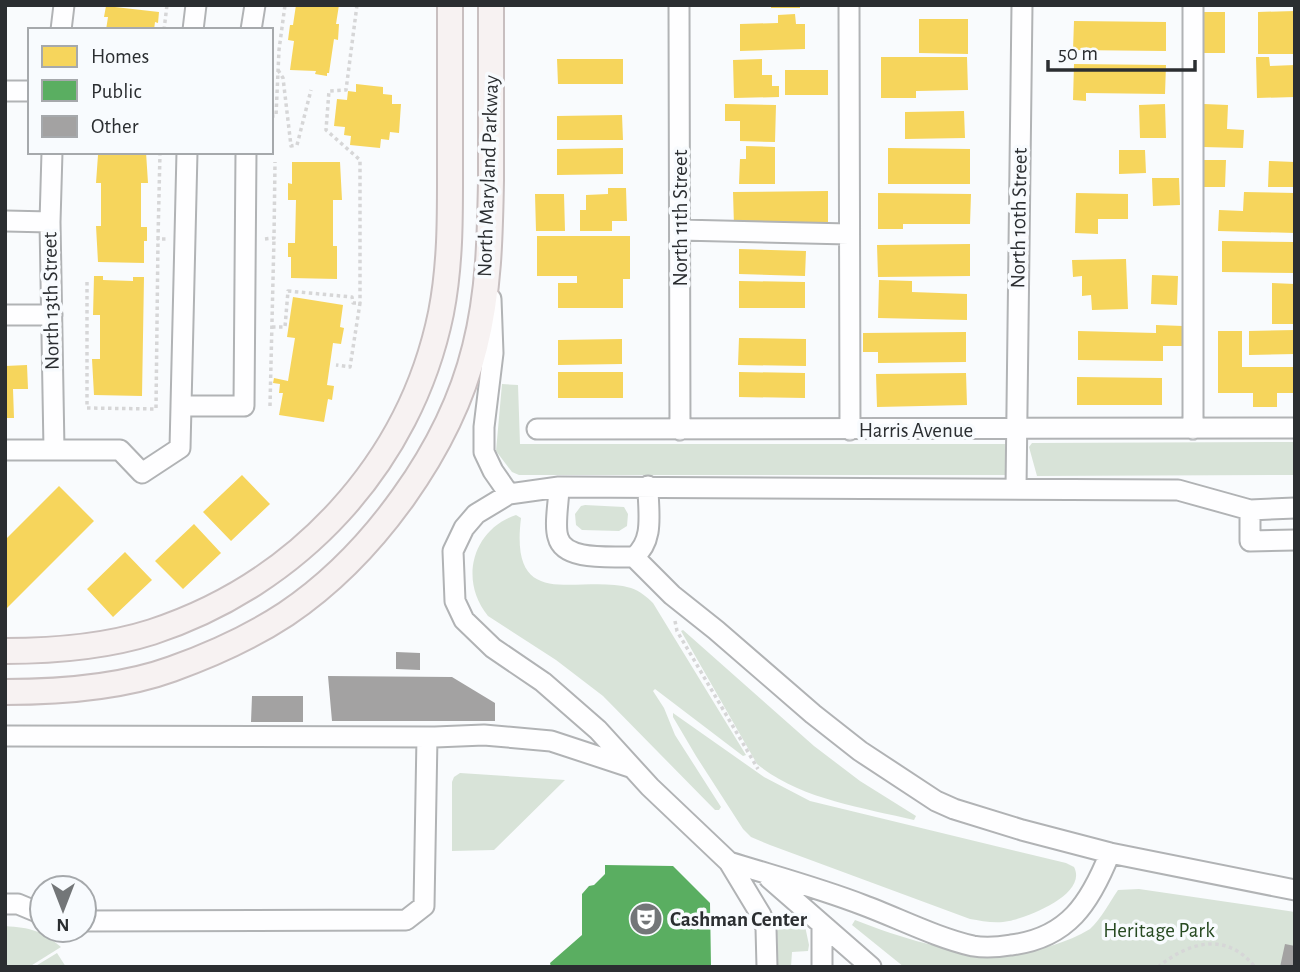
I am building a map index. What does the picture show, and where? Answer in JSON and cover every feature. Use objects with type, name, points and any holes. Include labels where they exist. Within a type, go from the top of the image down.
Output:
[{"type":"main road","name":"North Maryland Parkway","points":[[5,651],[60,650],[87,646],[151,632],[217,606],[281,567],[345,508],[386,453],[419,386],[440,314],[448,264],[450,5]]},
{"type":"main road","name":"North Maryland Parkway","points":[[5,692],[102,686],[170,670],[225,647],[286,614],[337,572],[379,529],[417,479],[451,414],[475,348],[490,260],[491,5]]},
{"type":"street","points":[[61,28],[64,5]]},
{"type":"street","points":[[193,28],[196,5]]},
{"type":"street","points":[[251,28],[255,5]]},
{"type":"street","name":"North 11th Street","points":[[679,5],[680,430]]},
{"type":"street","points":[[849,5],[849,430]]},
{"type":"street","name":"North 10th Street","points":[[1016,489],[1022,5]]},
{"type":"street","points":[[1193,429],[1194,5]]},
{"type":"street","points":[[7,92],[28,92]]},
{"type":"street","name":"North 13th Street","points":[[52,154],[50,222],[54,449]]},
{"type":"street","points":[[5,450],[120,450],[142,473],[180,448],[187,154]]},
{"type":"street","points":[[181,406],[244,406],[246,154]]},
{"type":"street","points":[[6,221],[50,222]]},
{"type":"street","points":[[680,230],[849,234]]},
{"type":"street","points":[[490,260],[493,353],[484,427],[484,452],[509,494]]},
{"type":"street","points":[[5,314],[52,315]]},
{"type":"street","name":"Harris Avenue","points":[[537,429],[1295,428]]},
{"type":"street","points":[[559,487],[557,537],[564,550],[577,555],[634,557],[644,549],[648,538],[648,486]]},
{"type":"street","points":[[767,967],[764,922],[729,862],[631,767],[589,722],[543,682],[493,648],[464,620],[455,601],[453,551],[464,528],[476,514],[509,494],[559,487],[648,486],[1178,490],[1250,510],[1295,508]]},
{"type":"street","points":[[1250,510],[1250,541],[1295,540]]},
{"type":"street","points":[[634,557],[672,595],[860,751],[936,801],[1010,826],[1110,852],[1295,890]]},
{"type":"street","points":[[5,736],[484,735],[551,741],[631,767]]},
{"type":"street","points":[[98,922],[407,920],[424,906],[426,737]]},
{"type":"street","points":[[729,862],[858,903],[974,946],[998,947],[1027,943],[1048,936],[1064,925],[1079,911],[1094,890],[1110,852]]},
{"type":"street","points":[[764,873],[871,967]]},
{"type":"street","points":[[5,904],[18,904],[28,908]]},
{"type":"street","points":[[821,925],[822,967]]},
{"type":"path","points":[[164,28],[167,5]]},
{"type":"path","points":[[273,116],[276,116],[285,5]]},
{"type":"path","points":[[336,365],[350,367],[360,303],[360,160],[327,130],[329,91],[346,90],[357,5]]},
{"type":"path","points":[[278,70],[284,78],[291,146],[297,145],[311,90]]},
{"type":"path","points":[[87,282],[87,408],[156,409],[160,154]]},
{"type":"path","points":[[270,406],[275,162]]},
{"type":"path","points":[[245,239],[274,238]]},
{"type":"path","points":[[158,239],[185,240]]},
{"type":"path","points":[[272,327],[285,327],[288,291],[352,297],[353,303],[360,303]]},
{"type":"path","points":[[672,595],[677,631],[758,769]]},
{"type":"path","points":[[1158,967],[1175,953],[1205,943],[1234,950],[1245,956],[1255,967]]},
{"type":"green space","points":[[502,384],[518,385],[520,444],[1007,444],[1006,475],[519,475],[512,472],[496,451]]},
{"type":"green space","points":[[1295,442],[1295,475],[1037,476],[1029,447],[1032,443]]},
{"type":"green space","points":[[585,505],[624,507],[628,514],[627,526],[619,531],[582,530],[576,525],[575,514]]},
{"type":"green space","points":[[516,515],[521,518],[520,548],[526,568],[537,579],[552,584],[631,588],[653,603],[746,755],[743,756],[655,689],[653,691],[664,708],[675,735],[721,807],[719,810],[715,810],[603,696],[556,660],[488,616],[474,588],[475,558],[480,544],[489,532]]},
{"type":"green space","points":[[681,631],[814,746],[860,781],[916,816],[914,820],[812,794],[792,786],[757,764]]},
{"type":"green space","points":[[673,713],[764,777],[810,801],[1066,863],[1074,867],[1076,877],[1073,886],[1054,903],[1030,915],[1004,922],[979,921],[751,837],[743,829],[696,756]]},
{"type":"green space","points":[[460,773],[565,780],[494,850],[452,851],[452,782]]},
{"type":"green space","name":"Heritage Park","points":[[1139,889],[1295,912],[1295,967],[904,967],[852,925],[855,920],[914,940],[974,952],[1033,950],[1062,942],[1090,929],[1118,890]]},
{"type":"green space","points":[[792,921],[805,926],[808,951],[792,952],[791,967],[778,967],[777,931],[785,923]]},
{"type":"green space","points":[[5,926],[28,929],[28,944],[57,944],[61,947],[29,967],[5,967]]},
{"type":"green space","points":[[57,953],[66,967],[34,967]]},
{"type":"building: Homes","points":[[296,5],[339,5],[336,24],[339,24],[338,40],[334,39],[327,76],[315,74],[316,71],[290,70],[294,41],[288,40]]},
{"type":"building: Homes","points":[[771,5],[800,5],[800,8],[771,8]]},
{"type":"building: Homes","points":[[106,6],[159,12],[158,23],[155,22],[154,28],[106,28],[108,17],[104,17]]},
{"type":"building: Homes","points":[[1295,11],[1295,54],[1258,54],[1258,12]]},
{"type":"building: Homes","points":[[1203,12],[1225,12],[1225,53],[1202,53]]},
{"type":"building: Homes","points":[[795,14],[796,24],[805,24],[805,49],[740,51],[740,24],[778,23],[778,15]]},
{"type":"building: Homes","points":[[919,19],[968,19],[968,54],[919,53]]},
{"type":"building: Homes","points":[[1074,21],[1166,22],[1166,51],[1073,50]]},
{"type":"building: Homes","points":[[881,57],[967,57],[968,90],[916,91],[916,98],[881,98]]},
{"type":"building: Homes","points":[[1256,57],[1269,57],[1270,66],[1295,65],[1295,97],[1257,98]]},
{"type":"building: Homes","points":[[557,59],[623,59],[623,84],[558,84]]},
{"type":"building: Homes","points":[[762,59],[762,75],[772,75],[772,86],[779,86],[779,97],[734,98],[733,60]]},
{"type":"building: Homes","points":[[1074,64],[1166,65],[1165,94],[1086,93],[1086,101],[1073,100]]},
{"type":"building: Homes","points":[[785,70],[828,70],[828,95],[785,95]]},
{"type":"building: Homes","points":[[356,84],[383,87],[383,94],[392,95],[392,104],[401,104],[399,133],[390,132],[389,140],[381,139],[380,148],[350,145],[351,136],[344,135],[345,127],[334,126],[337,99],[347,100],[348,91],[356,92]]},
{"type":"building: Homes","points":[[725,104],[776,105],[775,142],[740,141],[740,121],[725,121]]},
{"type":"building: Homes","points":[[1165,104],[1166,138],[1140,138],[1139,105]]},
{"type":"building: Homes","points":[[1204,104],[1228,105],[1227,129],[1244,130],[1243,148],[1203,147]]},
{"type":"building: Homes","points":[[964,111],[965,138],[905,139],[905,112]]},
{"type":"building: Homes","points":[[622,115],[623,140],[557,140],[557,116]]},
{"type":"building: Homes","points":[[746,146],[775,147],[775,184],[739,184],[740,159],[746,159]]},
{"type":"building: Homes","points":[[623,148],[623,174],[557,175],[557,149]]},
{"type":"building: Homes","points":[[888,148],[970,149],[970,184],[888,184]]},
{"type":"building: Homes","points":[[1119,150],[1145,150],[1146,173],[1119,174]]},
{"type":"building: Homes","points":[[146,154],[148,183],[141,183],[141,227],[147,227],[144,263],[98,262],[96,226],[101,226],[101,183],[96,183],[96,155]]},
{"type":"building: Homes","points":[[1203,160],[1226,160],[1225,187],[1202,187]]},
{"type":"building: Homes","points":[[1269,161],[1295,162],[1295,187],[1268,187]]},
{"type":"building: Homes","points":[[292,162],[340,162],[342,200],[333,200],[333,246],[337,246],[337,279],[291,278],[288,243],[295,243],[296,200],[288,200],[288,183],[292,184]]},
{"type":"building: Homes","points":[[1152,178],[1179,178],[1180,205],[1153,206]]},
{"type":"building: Homes","points":[[608,188],[626,188],[627,221],[612,221],[612,231],[580,231],[580,210],[586,210],[586,195],[608,194]]},
{"type":"building: Homes","points":[[828,191],[828,225],[734,226],[733,192]]},
{"type":"building: Homes","points":[[1244,192],[1295,193],[1295,233],[1218,231],[1219,210],[1243,211]]},
{"type":"building: Homes","points":[[878,193],[971,194],[970,224],[903,224],[903,229],[878,229]]},
{"type":"building: Homes","points":[[1076,193],[1128,194],[1128,219],[1098,219],[1098,234],[1075,233]]},
{"type":"building: Homes","points":[[535,194],[564,194],[565,231],[536,231]]},
{"type":"building: Homes","points":[[537,236],[630,236],[630,279],[623,279],[623,308],[558,308],[558,283],[577,283],[577,276],[537,276]]},
{"type":"building: Homes","points":[[1222,241],[1295,242],[1295,273],[1222,272]]},
{"type":"building: Homes","points":[[970,244],[970,276],[878,277],[877,245]]},
{"type":"building: Homes","points":[[739,249],[806,251],[805,276],[739,274]]},
{"type":"building: Homes","points":[[1126,259],[1128,309],[1092,310],[1091,295],[1082,296],[1082,276],[1073,277],[1072,260]]},
{"type":"building: Homes","points":[[1152,275],[1178,276],[1177,305],[1151,304]]},
{"type":"building: Homes","points":[[94,276],[103,276],[103,280],[133,281],[133,277],[144,277],[142,396],[94,395],[92,359],[100,359],[100,315],[93,315]]},
{"type":"building: Homes","points":[[879,280],[912,281],[912,292],[967,294],[967,320],[878,318]]},
{"type":"building: Homes","points":[[739,281],[805,282],[805,308],[739,308]]},
{"type":"building: Homes","points":[[1272,283],[1295,284],[1295,324],[1272,324]]},
{"type":"building: Homes","points":[[293,297],[343,305],[340,327],[344,328],[341,344],[333,343],[327,385],[334,386],[332,400],[328,399],[324,422],[279,415],[283,393],[279,393],[280,384],[273,383],[274,378],[288,381],[295,338],[287,337]]},
{"type":"building: Homes","points":[[1156,325],[1183,326],[1183,346],[1163,346],[1163,361],[1078,360],[1078,331],[1156,333]]},
{"type":"building: Homes","points":[[1295,330],[1295,354],[1249,355],[1249,331]]},
{"type":"building: Homes","points":[[1218,331],[1242,331],[1242,367],[1295,367],[1295,393],[1277,393],[1277,407],[1253,407],[1253,393],[1218,393]]},
{"type":"building: Homes","points":[[966,332],[966,362],[878,363],[878,352],[863,352],[863,333]]},
{"type":"building: Homes","points":[[739,338],[806,339],[806,366],[738,365]]},
{"type":"building: Homes","points":[[622,339],[622,364],[558,365],[558,340]]},
{"type":"building: Homes","points":[[27,365],[28,389],[13,389],[14,418],[5,418],[5,366]]},
{"type":"building: Homes","points":[[558,372],[623,372],[623,398],[558,398]]},
{"type":"building: Homes","points":[[739,372],[805,373],[805,398],[739,397]]},
{"type":"building: Homes","points":[[966,373],[967,405],[877,407],[876,374]]},
{"type":"building: Homes","points":[[1077,377],[1162,378],[1162,405],[1077,405]]},
{"type":"building: Homes","points":[[242,475],[270,504],[231,541],[203,512]]},
{"type":"building: Homes","points":[[59,486],[94,521],[5,610],[5,540]]},
{"type":"building: Homes","points":[[194,524],[221,553],[183,589],[155,561]]},
{"type":"building: Homes","points":[[125,552],[152,580],[113,617],[87,589]]},
{"type":"building: Public","name":"Cashman Center","points":[[605,865],[673,866],[710,903],[711,967],[551,967],[550,963],[582,935],[582,894],[605,874]]},
{"type":"building: Other","points":[[396,652],[420,653],[420,670],[396,669]]},
{"type":"building: Other","points":[[328,676],[452,677],[495,703],[495,721],[332,721]]},
{"type":"building: Other","points":[[252,696],[303,696],[303,722],[251,722]]},
{"type":"building: Other","points":[[1285,944],[1295,946],[1295,967],[1280,967]]},
{"type":"place","name":"Cashman Center","points":[[646,919]]}]
